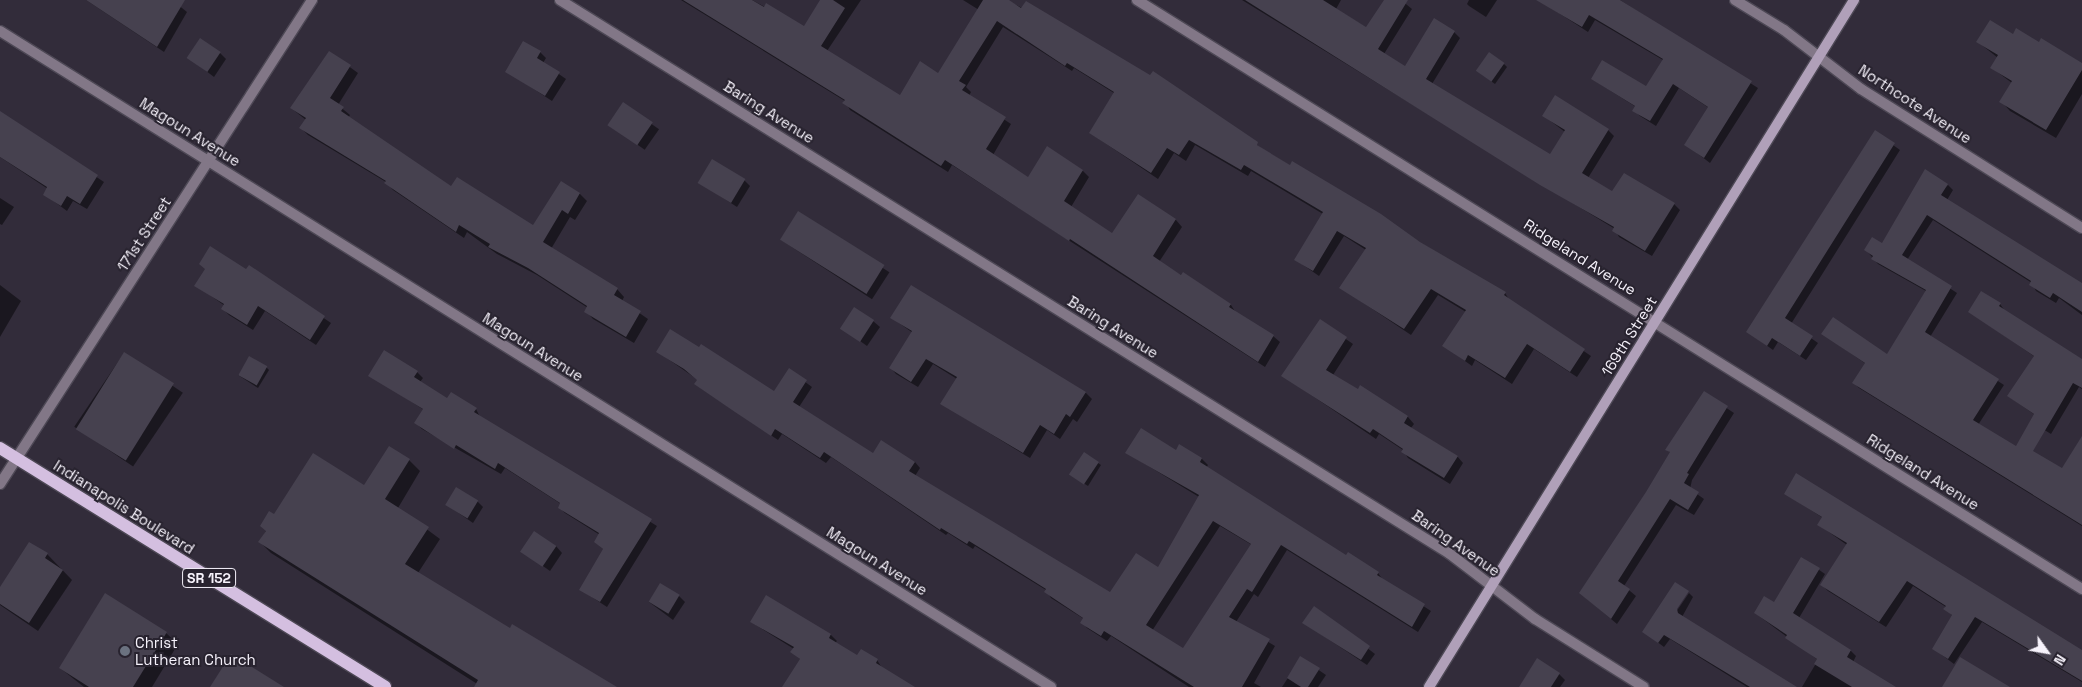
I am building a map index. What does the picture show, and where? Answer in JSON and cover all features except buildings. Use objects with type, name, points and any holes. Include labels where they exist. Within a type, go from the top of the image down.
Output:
[{"type":"main road","name":"Indianapolis Boulevard","points":[[0,448],[385,687]]},
{"type":"street","name":"171st Street","points":[[0,484],[312,0]]},
{"type":"street","name":"Baring Avenue","points":[[560,0],[1450,554],[1535,619],[1644,687]]},
{"type":"street","name":"Ridgeland Avenue","points":[[1137,0],[2082,589]]},
{"type":"street","name":"Northcote Avenue","points":[[1735,0],[1861,89],[2082,228]]},
{"type":"street","name":"169th Street","points":[[1428,687],[1854,0]]},
{"type":"street","name":"Magoun Avenue","points":[[0,31],[1051,687]]},
{"type":"place","name":"Christ Lutheran Church","points":[[125,651]]}]
